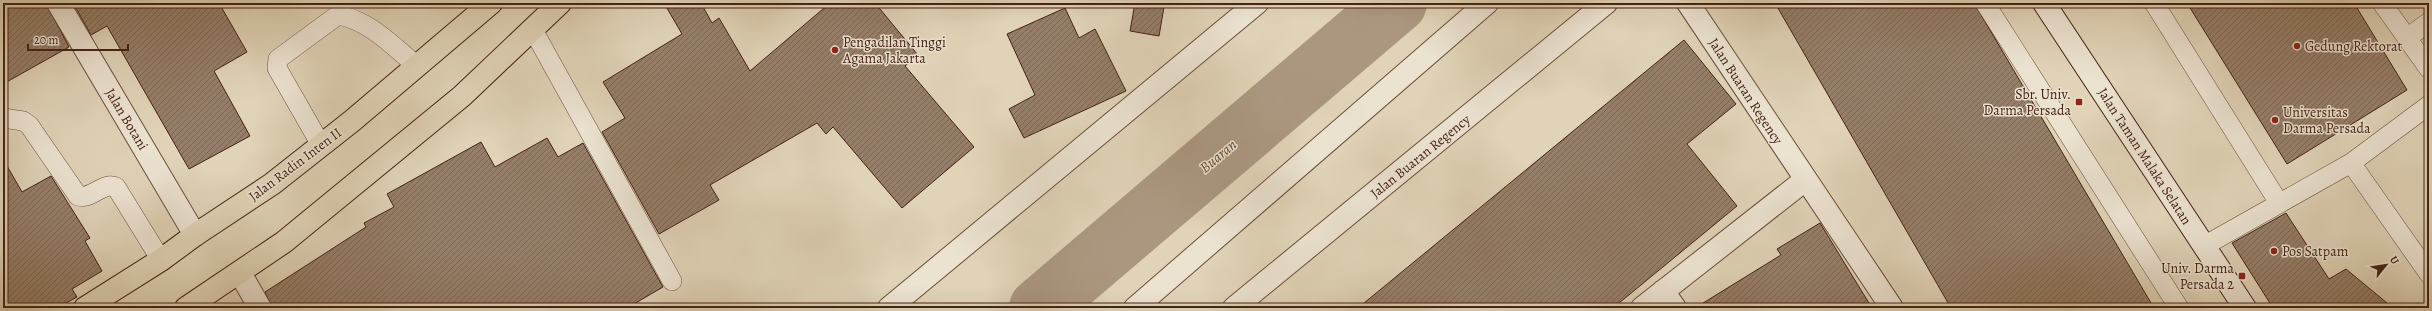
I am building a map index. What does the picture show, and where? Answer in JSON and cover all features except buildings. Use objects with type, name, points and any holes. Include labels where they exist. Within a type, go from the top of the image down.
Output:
[{"type":"main road","name":"Jalan Radin Inten II","points":[[85,308],[161,260],[195,235],[272,184],[417,66],[491,3]]},
{"type":"main road","points":[[186,308],[284,242],[462,96],[560,3]]},
{"type":"street","name":"Jalan Botani","points":[[58,3],[195,235]]},
{"type":"street","points":[[889,308],[1257,3]]},
{"type":"street","points":[[1135,308],[1487,3]]},
{"type":"street","name":"Jalan Buaran Regency","points":[[1234,308],[1606,3]]},
{"type":"street","name":"Jalan Buaran Regency","points":[[1688,3],[1892,308]]},
{"type":"street","name":"Jalan Taman Malaka Selatan","points":[[2044,3],[2245,308]]},
{"type":"street","points":[[1642,308],[1669,299],[1805,180]]},
{"type":"street","points":[[240,273],[260,308]]},
{"type":"lane","points":[[1985,3],[2180,308]]},
{"type":"lane","points":[[2154,3],[2279,203]]},
{"type":"lane","points":[[2382,3],[2429,69]]},
{"type":"lane","points":[[321,145],[277,68],[278,59],[338,15],[351,17],[375,32],[417,66]]},
{"type":"lane","points":[[2407,38],[2429,22]]},
{"type":"lane","points":[[532,28],[672,281]]},
{"type":"lane","points":[[2204,246],[2351,163],[2429,105]]},
{"type":"lane","points":[[3,118],[24,121],[29,125],[78,196],[86,197],[109,186],[116,187],[161,260]]},
{"type":"lane","points":[[2351,163],[2429,274]]},
{"type":"waterway","name":"Buaran","points":[[1039,308],[1397,3]]},
{"type":"place","name":"Gedung Rektorat","points":[[2297,46]]},
{"type":"place","name":"Pengadilan Tinggi Agama Jakarta","points":[[835,50]]},
{"type":"place","name":"Sbr. Univ. Darma Persada","points":[[2079,102]]},
{"type":"place","name":"Universitas Darma Persada","points":[[2275,120]]},
{"type":"place","name":"Pos Satpam","points":[[2274,251]]},
{"type":"place","name":"Univ. Darma Persada 2","points":[[2242,276]]}]
